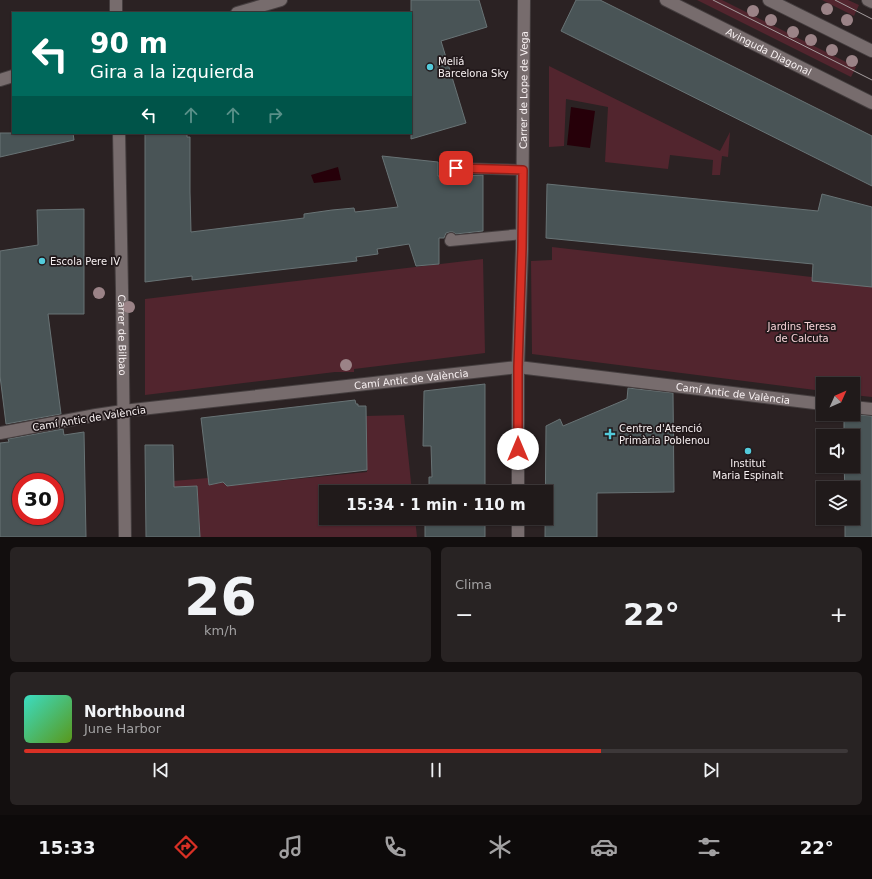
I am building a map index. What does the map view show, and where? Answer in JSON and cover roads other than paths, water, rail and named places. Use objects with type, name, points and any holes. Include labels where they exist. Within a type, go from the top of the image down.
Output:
[{"type":"street","points":[[116,0],[116,12]]},
{"type":"street","points":[[240,12],[281,0]]},
{"type":"street","name":"Carrer de Lope de Vega","points":[[518,485],[518,367],[522,234],[524,0]]},
{"type":"street","name":"Avinguda Diagonal","points":[[666,0],[872,103]]},
{"type":"street","points":[[769,0],[872,50]]},
{"type":"street","points":[[868,0],[872,2]]},
{"type":"street","points":[[0,80],[12,76]]},
{"type":"street","name":"Carrer de Bilbao","points":[[119,134],[125,537]]},
{"type":"street","name":"Camí Antic de València","points":[[0,433],[96,415],[518,367],[816,403]]},
{"type":"street","points":[[860,408],[872,409]]},
{"type":"street","points":[[518,525],[518,537]]},
{"type":"lane","points":[[455,176],[456,168],[523,170]]},
{"type":"lane","points":[[451,238],[450,242],[522,234]]},
{"type":"tram line","points":[[713,0],[872,80]]},
{"type":"tram line","points":[[835,0],[872,19]]},
{"type":"place","name":"Meliá Barcelona Sky","points":[[430,67]]},
{"type":"place","name":"Escola Pere IV","points":[[42,261]]},
{"type":"place","name":"Centre d'Atenció Primària Poblenou","points":[[610,434]]},
{"type":"place","name":"Institut Maria Espinalt","points":[[748,451]]},
{"type":"park label","name":"Jardins Teresa de Calcuta","points":[[802,332]]}]
